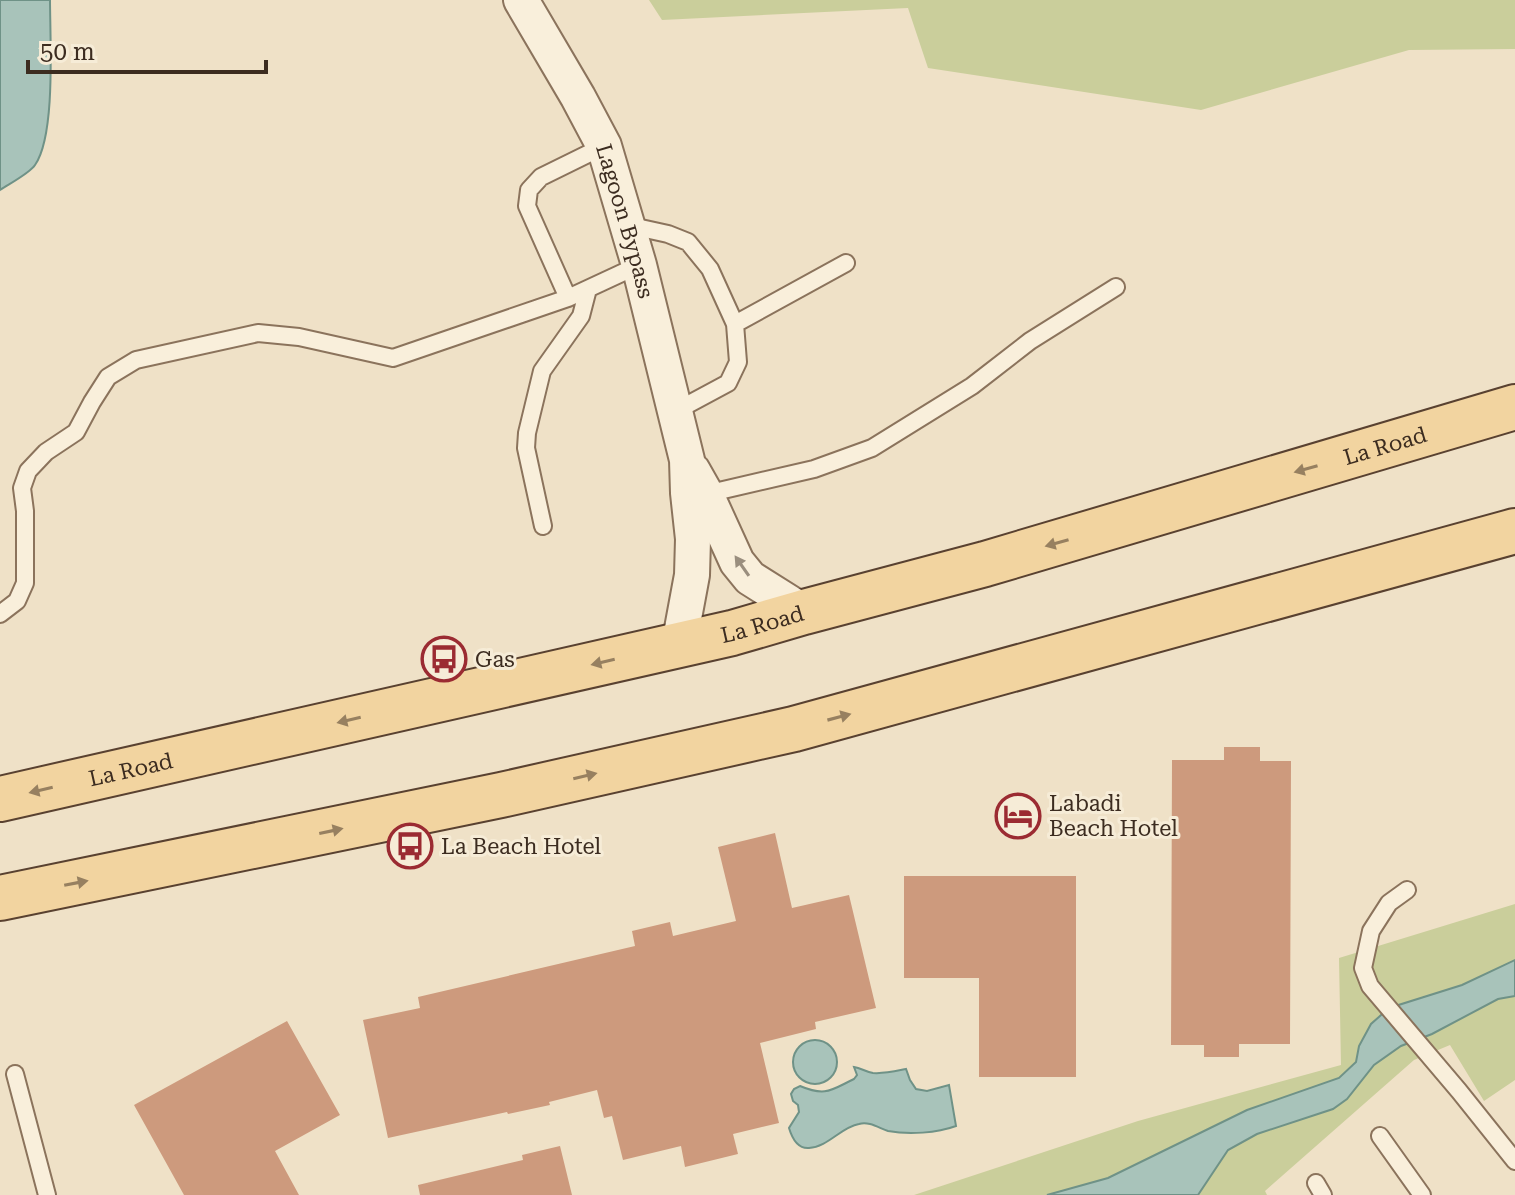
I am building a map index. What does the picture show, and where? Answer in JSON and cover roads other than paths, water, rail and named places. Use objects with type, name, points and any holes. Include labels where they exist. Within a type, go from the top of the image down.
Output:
[{"type":"main road","name":"La Road","points":[[0,799],[732,633],[985,564],[1515,407]]},
{"type":"main road","points":[[0,898],[487,798],[794,729],[1515,531]]},
{"type":"street","name":"Lagoon Bypass","points":[[521,0],[604,146],[639,265],[687,460],[693,539],[692,575],[679,645]]},
{"type":"street","name":"Lagoon Bypass","points":[[687,460],[737,562],[750,578],[804,612]]},
{"type":"lane","points":[[568,298],[527,206],[529,190],[541,177],[604,146]]},
{"type":"lane","points":[[627,225],[688,242],[710,269],[735,324],[738,362],[728,383],[674,412]]},
{"type":"lane","points":[[735,324],[846,263]]},
{"type":"lane","points":[[0,614],[17,601],[25,583],[22,488],[28,471],[46,452],[76,432],[108,377],[136,360],[258,333],[299,337],[393,358],[568,298],[639,265]]},
{"type":"lane","points":[[706,494],[814,469],[872,448],[972,386],[1030,341],[1116,287]]},
{"type":"lane","points":[[543,526],[526,448],[527,433],[542,371],[581,316],[588,289]]},
{"type":"lane","points":[[1407,890],[1389,903],[1371,931],[1363,968],[1370,986],[1515,1161]]},
{"type":"lane","points":[[15,1074],[47,1195]]},
{"type":"lane","points":[[1380,1136],[1422,1195]]},
{"type":"water","points":[[0,0],[50,0],[51,61],[49,110],[42,151],[32,168],[0,190]]},
{"type":"water","points":[[1515,960],[1515,996],[1498,999],[1432,1034],[1401,1046],[1374,1065],[1347,1099],[1333,1109],[1257,1134],[1228,1150],[1198,1195],[1047,1195],[1108,1178],[1247,1110],[1339,1078],[1356,1062],[1359,1046],[1371,1024],[1389,1008],[1462,985]]},
{"type":"water","points":[[815,1040],[831,1046],[837,1062],[831,1078],[815,1084],[799,1078],[793,1062],[799,1046]]},
{"type":"water","points":[[854,1067],[877,1073],[906,1069],[916,1089],[927,1091],[949,1085],[956,1126],[932,1132],[905,1133],[863,1123],[816,1147],[798,1145],[789,1128],[799,1112],[791,1094],[794,1089],[800,1086],[822,1092],[834,1089],[854,1079],[857,1075]]},
{"type":"place","name":"Gas","points":[[444,659]]},
{"type":"place","name":"Labadi Beach Hotel","points":[[1018,816]]},
{"type":"place","name":"La Beach Hotel","points":[[410,846]]}]
